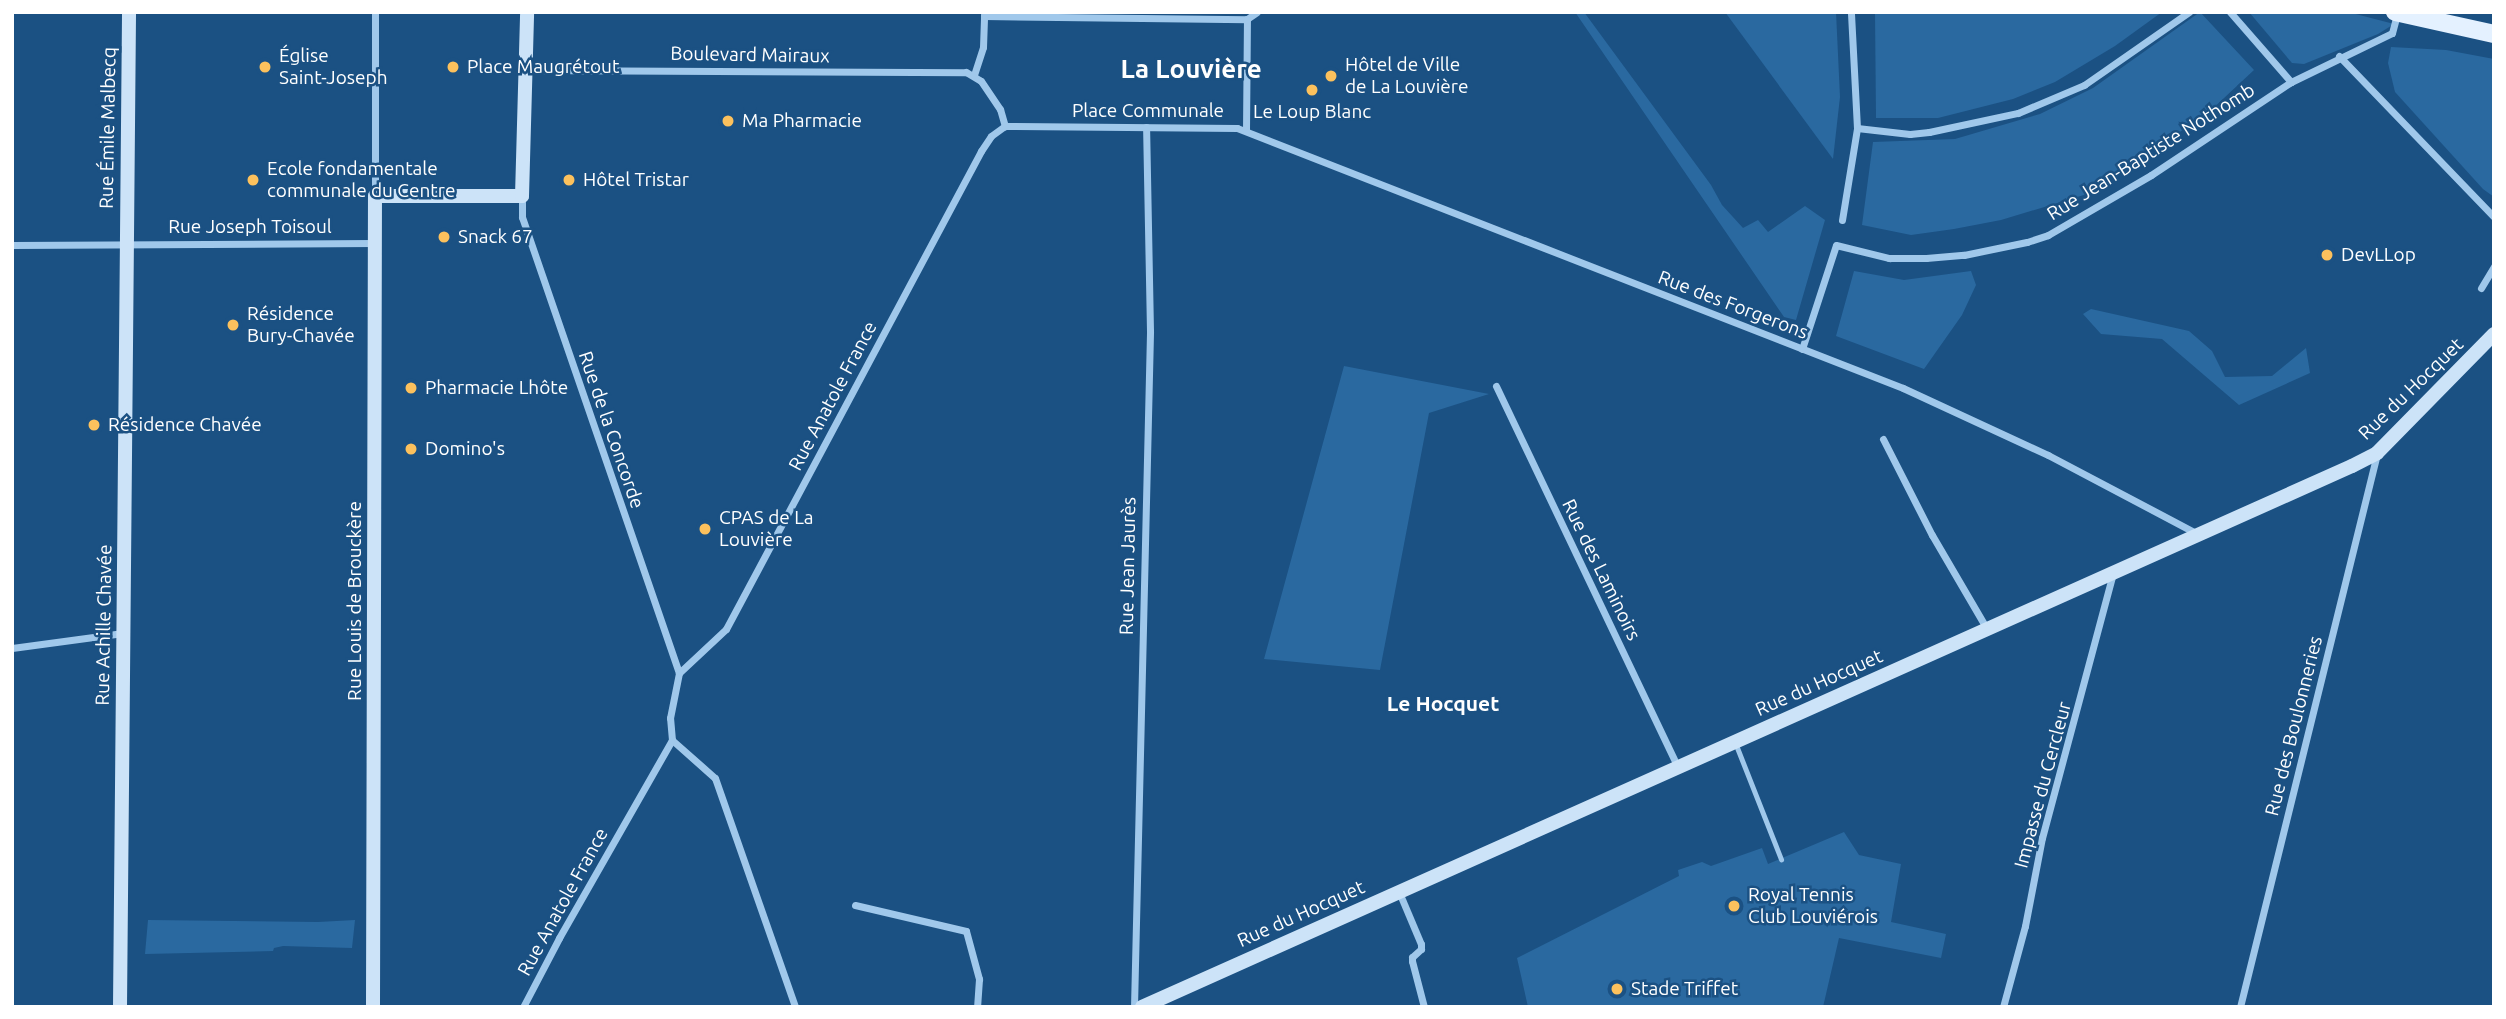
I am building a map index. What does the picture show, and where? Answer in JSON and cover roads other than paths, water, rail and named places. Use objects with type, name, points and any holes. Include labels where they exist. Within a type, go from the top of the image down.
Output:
[{"type":"main road","points":[[2396,13],[2494,34]]},
{"type":"street","name":"Rue Émile Malbecq","points":[[126,243],[129,12]]},
{"type":"street","points":[[375,12],[375,196],[522,196],[527,12]]},
{"type":"street","points":[[1005,126],[1000,109],[974,75],[983,47],[984,14],[1247,19],[1257,12]]},
{"type":"street","points":[[1842,220],[1857,128],[1851,12]]},
{"type":"street","points":[[1857,128],[1910,134],[2018,113],[2084,85],[2189,12]]},
{"type":"street","points":[[2230,12],[2291,82]]},
{"type":"street","name":"Rue Jean-Baptiste Nothomb","points":[[1802,349],[1836,245],[1901,258],[1964,255],[2027,243],[2066,226],[2291,82],[2339,56],[2357,51],[2392,33],[2396,13]]},
{"type":"street","name":"Place Communale","points":[[1005,126],[1227,126],[1246,130],[1247,19]]},
{"type":"street","points":[[2339,56],[2494,217]]},
{"type":"street","name":"Boulevard Mairaux","points":[[524,70],[966,72],[974,75]]},
{"type":"street","name":"Rue Anatole France","points":[[679,673],[726,629],[981,151],[991,136],[1005,126]]},
{"type":"street","name":"Rue Jean Jaurès","points":[[1134,1007],[1150,331],[1146,127]]},
{"type":"street","name":"Rue des Forgerons","points":[[1246,130],[1903,388],[2048,455],[2198,534]]},
{"type":"street","name":"Rue Louis de Brouckère","points":[[373,1007],[375,196]]},
{"type":"street","name":"Rue de la Concorde","points":[[522,196],[522,217],[679,673]]},
{"type":"street","name":"Rue Achille Chavée","points":[[120,1007],[126,243]]},
{"type":"street","name":"Rue Joseph Toisoul","points":[[12,245],[375,243]]},
{"type":"street","points":[[2481,288],[2494,266]]},
{"type":"street","name":"Rue du Hocquet","points":[[1142,1007],[2377,453],[2494,334]]},
{"type":"street","name":"Rue du Hocquet","points":[[2481,349],[2494,341]]},
{"type":"street","name":"Rue des Laminoirs","points":[[1496,386],[1678,767]]},
{"type":"street","points":[[1883,439],[1932,535],[1987,629]]},
{"type":"street","name":"Rue des Boulonneries","points":[[2240,1007],[2377,453]]},
{"type":"street","name":"Impasse du Cercleur","points":[[2003,1007],[2025,926],[2042,838],[2114,571]]},
{"type":"street","points":[[12,648],[123,633]]},
{"type":"street","points":[[679,673],[670,718],[672,740],[715,778],[795,1007]]},
{"type":"street","name":"Rue Anatole France","points":[[523,1007],[559,938],[672,740]]},
{"type":"street","points":[[1398,891],[1421,944],[1421,949],[1412,957],[1412,961],[1424,1007]]},
{"type":"street","points":[[855,905],[966,931],[979,979],[977,1007]]},
{"type":"lane","points":[[1735,742],[1781,859]]},
{"type":"place","name":"Église Saint-Joseph","points":[[265,67]]},
{"type":"place","name":"Place Maugrétout","points":[[453,67]]},
{"type":"place","name":"Hôtel de Ville de La Louvière","points":[[1331,76]]},
{"type":"place","name":"Le Loup Blanc","points":[[1312,90]]},
{"type":"place","name":"Ma Pharmacie","points":[[728,121]]},
{"type":"place","name":"Ecole fondamentale communale du Centre","points":[[253,180]]},
{"type":"place","name":"Hôtel Tristar","points":[[569,180]]},
{"type":"place","name":"Snack 67","points":[[444,237]]},
{"type":"place","name":"DevLLop","points":[[2327,255]]},
{"type":"place","name":"Résidence Bury-Chavée","points":[[233,325]]},
{"type":"place","name":"Pharmacie Lhôte","points":[[411,388]]},
{"type":"place","name":"Résidence Chavée","points":[[94,425]]},
{"type":"place","name":"Domino's","points":[[411,449]]},
{"type":"place","name":"CPAS de La Louvière","points":[[705,529]]},
{"type":"place","name":"Royal Tennis Club Louviérois","points":[[1734,906]]},
{"type":"place","name":"Stade Triffet","points":[[1617,989]]},
{"type":"district","name":"La Louvière","points":[[1191,69]]},
{"type":"district","name":"Le Hocquet","points":[[1443,703]]}]
